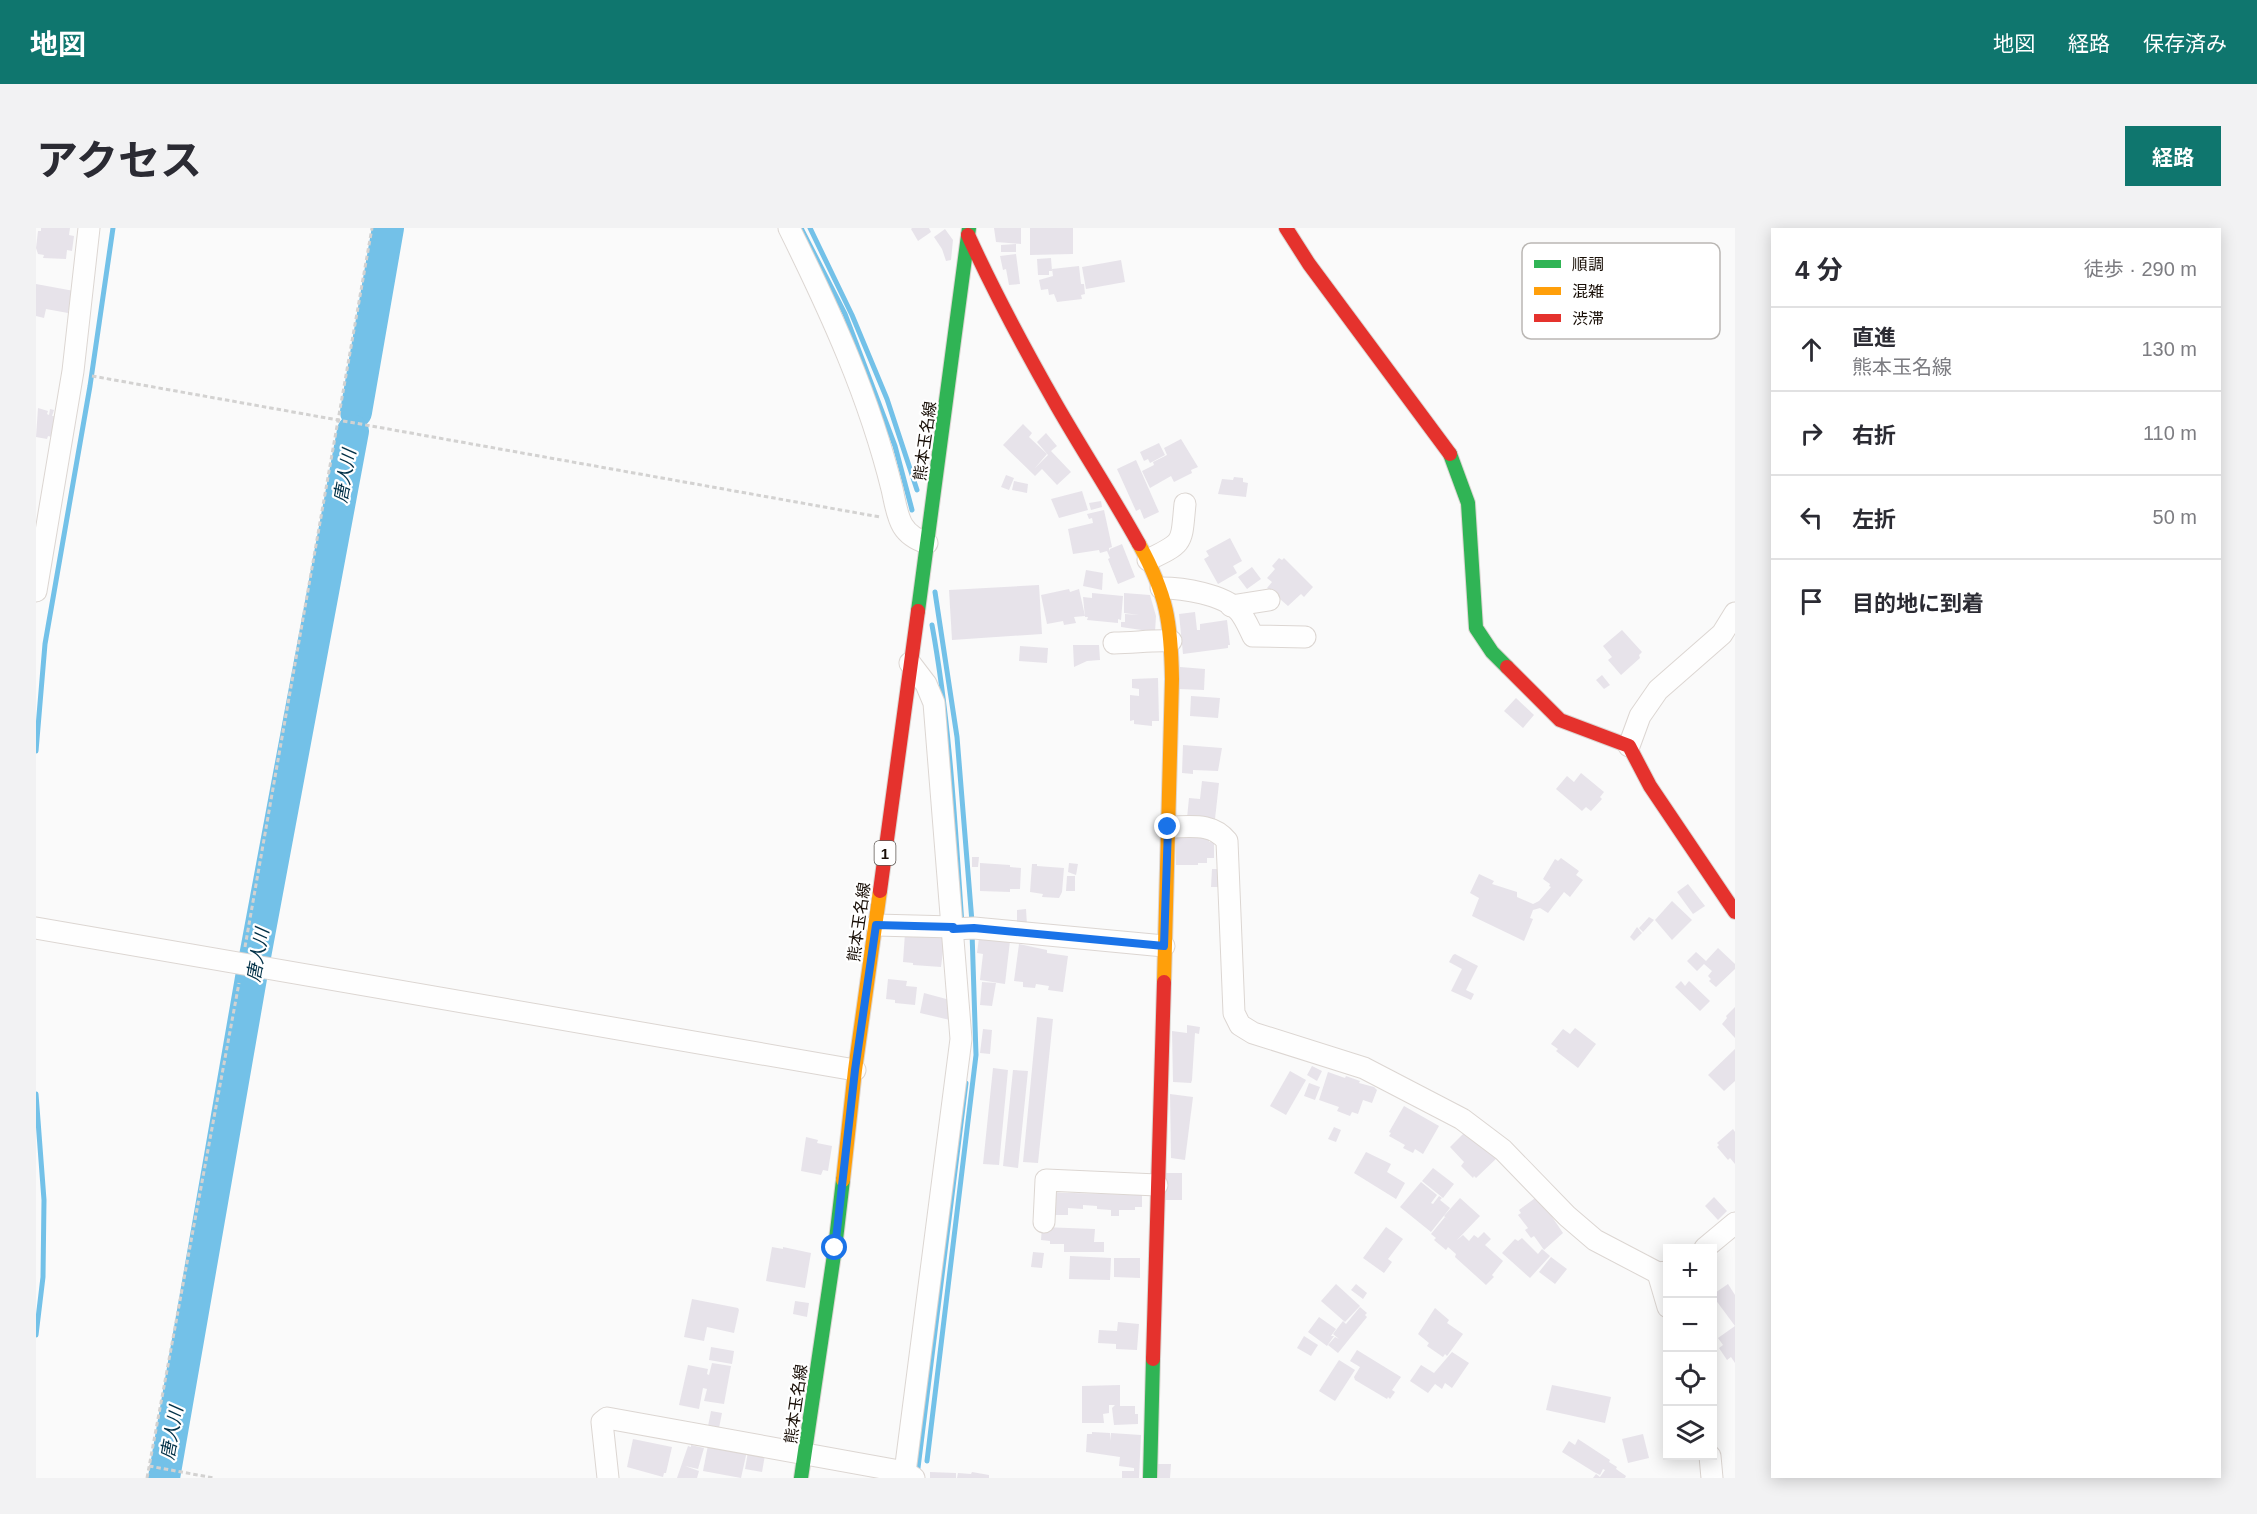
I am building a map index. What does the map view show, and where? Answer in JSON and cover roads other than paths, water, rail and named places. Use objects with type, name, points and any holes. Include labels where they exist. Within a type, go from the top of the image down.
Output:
[{"type":"street","points":[[37,581],[73,370],[89,228]]},
{"type":"street","points":[[789,228],[834,319],[855,370],[883,453],[900,521],[912,538],[927,543]]},
{"type":"street","points":[[1286,228],[1309,264],[1453,459],[1468,504],[1476,628],[1492,652],[1560,720],[1629,746],[1650,786],[1735,912]]},
{"type":"street","points":[[968,231],[1001,306],[1148,560],[1161,588],[1171,630],[1168,827],[1150,1478]]},
{"type":"street","name":"熊本玉名線","points":[[801,1478],[835,1248],[855,1070],[968,231]]},
{"type":"street","points":[[1148,560],[1172,548],[1182,538],[1185,504]]},
{"type":"street","points":[[1161,588],[1183,588],[1214,596],[1238,610],[1253,636],[1305,637]]},
{"type":"street","points":[[1231,606],[1269,600]]},
{"type":"street","points":[[1629,746],[1640,716],[1658,690],[1722,634],[1735,613]]},
{"type":"street","points":[[1114,643],[1139,644],[1148,640],[1171,641]]},
{"type":"street","points":[[608,1478],[602,1422],[607,1418],[910,1475],[961,1039],[960,928],[934,703],[926,684],[910,663]]},
{"type":"street","points":[[1168,827],[1209,827],[1221,834],[1227,841],[1234,1013],[1239,1024],[1253,1033],[1364,1068],[1462,1119],[1503,1150],[1567,1216],[1595,1240],[1663,1272]]},
{"type":"street","points":[[876,925],[960,928],[1164,946]]},
{"type":"street","points":[[36,928],[855,1070]]},
{"type":"street","points":[[1044,1222],[1046,1180],[1157,1185]]},
{"type":"street","points":[[1710,1244],[1735,1223]]},
{"type":"street","points":[[1710,1460],[1712,1478]]},
{"type":"waterway","points":[[36,751],[45,644],[90,386],[113,228]]},
{"type":"waterway","name":"唐人川","points":[[356,412],[388,228]]},
{"type":"waterway","points":[[801,228],[845,314],[895,446],[912,510]]},
{"type":"waterway","points":[[810,228],[852,315],[887,399],[917,490]]},
{"type":"waterway","name":"唐人川","points":[[164,1478],[251,978],[353,431]]},
{"type":"waterway","points":[[935,592],[957,737],[972,922]]},
{"type":"waterway","points":[[932,625],[948,737],[962,925]]},
{"type":"waterway","points":[[927,1461],[976,1055],[972,932]]},
{"type":"waterway","points":[[918,1468],[966,1083]]},
{"type":"waterway","points":[[36,1094],[44,1200],[43,1277],[36,1335]]}]
